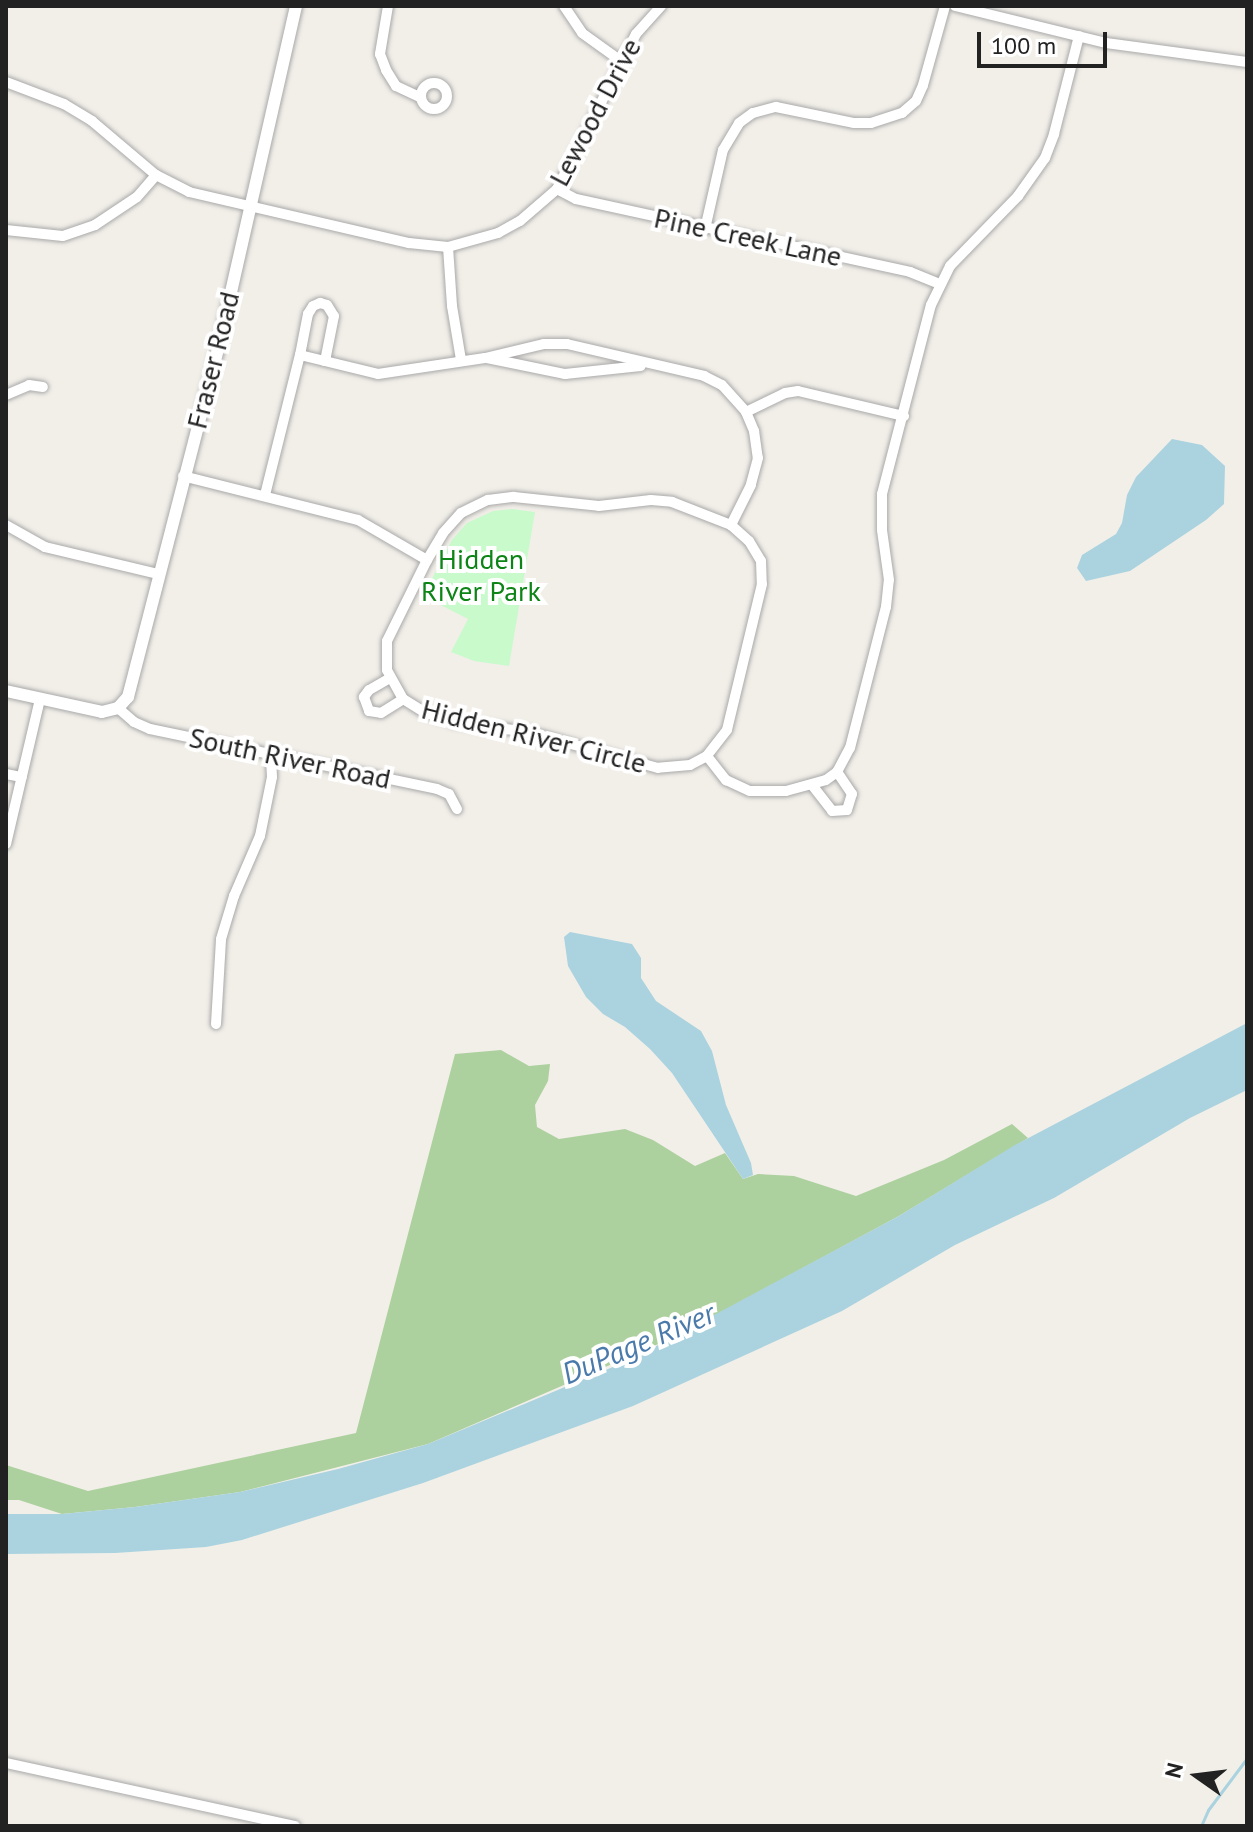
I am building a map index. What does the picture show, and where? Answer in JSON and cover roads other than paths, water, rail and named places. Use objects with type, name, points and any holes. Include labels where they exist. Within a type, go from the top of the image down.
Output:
[{"type":"street","name":"Fraser Road","points":[[118,708],[128,697],[219,345],[296,6]]},
{"type":"street","points":[[388,6],[380,54],[396,86],[420,97]]},
{"type":"street","points":[[564,6],[582,33],[621,61]]},
{"type":"street","name":"Lewood Drive","points":[[6,82],[64,104],[92,121],[156,175],[189,192],[409,243],[448,247],[498,233],[520,221],[557,189],[579,152],[636,34],[661,6]]},
{"type":"street","points":[[705,229],[723,150],[739,123],[753,113],[776,107],[854,123],[871,123],[902,113],[916,101],[923,85],[945,6]]},
{"type":"street","points":[[955,6],[1079,36],[1247,62]]},
{"type":"street","points":[[707,756],[726,780],[750,791],[786,791],[812,785],[837,772],[850,748],[886,607],[889,580],[882,530],[882,494],[939,284],[950,266],[1018,196],[1045,158],[1079,36]]},
{"type":"street","points":[[6,230],[63,236],[95,225],[137,197],[156,175]]},
{"type":"street","name":"Pine Creek Lane","points":[[557,189],[576,199],[910,272],[939,284]]},
{"type":"street","points":[[448,247],[452,306],[461,360]]},
{"type":"street","points":[[265,495],[308,314],[313,306],[320,303],[327,305],[334,316],[325,361]]},
{"type":"street","points":[[300,355],[378,374],[485,358],[544,344],[567,344],[704,376],[722,385],[746,412],[754,431],[758,458],[751,485],[731,525]]},
{"type":"street","points":[[485,358],[565,374],[650,365]]},
{"type":"street","points":[[6,395],[29,385],[43,387]]},
{"type":"street","points":[[746,412],[785,393],[798,391],[904,416]]},
{"type":"street","points":[[183,476],[358,520],[427,560]]},
{"type":"street","name":"Hidden River Circle","points":[[500,498],[599,506],[651,500],[672,502],[731,525],[749,541],[761,561],[762,584],[727,730],[707,756],[690,765],[658,768],[528,732],[454,722],[424,712],[403,699],[390,678],[386,656],[388,636],[427,560],[443,533],[461,513],[500,498]]},
{"type":"street","points":[[6,525],[45,547],[158,574]]},
{"type":"street","points":[[390,678],[369,690],[364,697],[369,711],[381,713],[403,699]]},
{"type":"street","points":[[6,691],[102,712],[118,708]]},
{"type":"street","points":[[6,844],[40,699]]},
{"type":"street","name":"South River Road","points":[[118,708],[134,722],[150,729],[437,789],[449,794],[457,809]]},
{"type":"street","points":[[216,1024],[221,939],[234,896],[260,836],[272,777],[271,756]]},
{"type":"street","points":[[812,785],[832,811],[847,810],[852,794],[837,772]]},
{"type":"street","points":[[6,774],[22,777]]},
{"type":"street","points":[[6,1763],[295,1826]]},
{"type":"water","points":[[1172,439],[1202,445],[1225,466],[1224,504],[1206,520],[1130,571],[1086,581],[1077,568],[1082,555],[1116,534],[1122,523],[1127,495],[1136,477]]},
{"type":"water","points":[[570,932],[632,944],[641,958],[641,978],[656,1001],[701,1031],[712,1051],[726,1105],[751,1163],[753,1175],[743,1179],[672,1073],[650,1049],[625,1027],[603,1014],[586,997],[568,966],[564,937]]},
{"type":"water","points":[[1247,1023],[1247,1090],[1190,1118],[1054,1198],[955,1245],[842,1311],[633,1406],[423,1483],[242,1540],[206,1547],[115,1553],[6,1554],[6,1514],[62,1514],[135,1507],[240,1492],[338,1469],[428,1444],[632,1359],[899,1216],[1015,1145]]},
{"type":"waterway","points":[[1201,1826],[1208,1810],[1247,1758]]},
{"type":"park label","name":"Hidden River Park","points":[[481,575]]},
{"type":"water label","name":"DuPage River","points":[[638,1343]]}]
